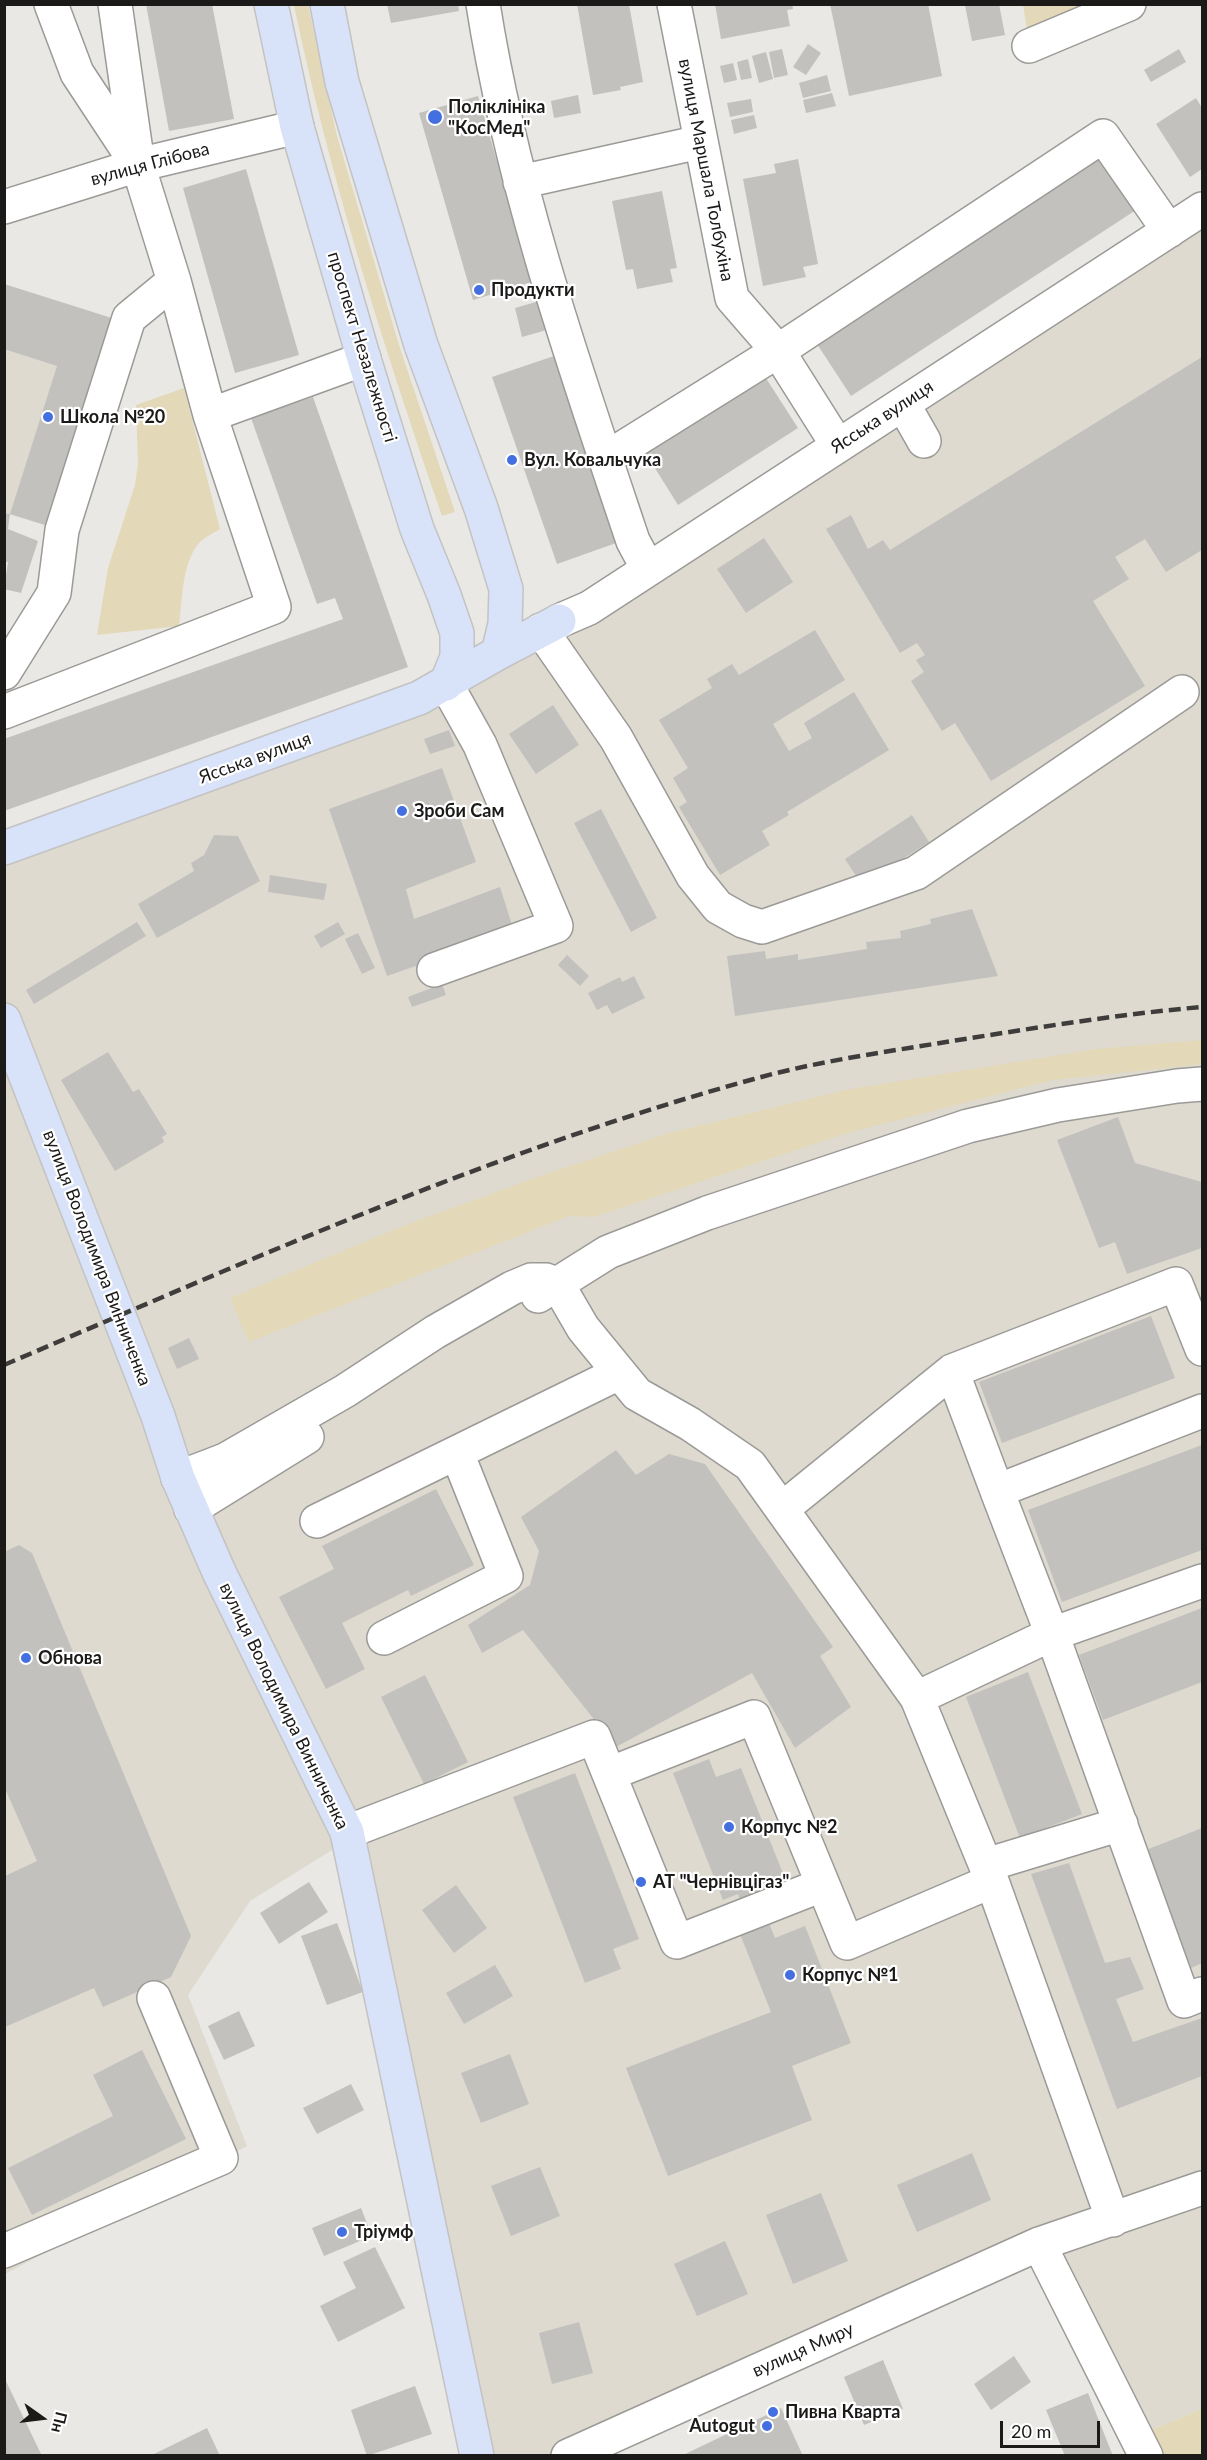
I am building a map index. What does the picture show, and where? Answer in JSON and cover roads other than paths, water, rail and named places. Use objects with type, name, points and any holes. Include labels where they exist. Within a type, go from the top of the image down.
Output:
[{"type":"main road","name":"проспект Незалежності","points":[[272,4],[297,127],[364,359],[417,529],[458,633],[457,657],[446,684]]},
{"type":"main road","points":[[327,4],[342,82],[421,345],[481,508],[507,589],[505,624],[498,653]]},
{"type":"main road","points":[[507,589],[524,609],[550,626]]},
{"type":"main road","name":"Ясська вулиця","points":[[4,848],[419,698],[550,626]]},
{"type":"main road","name":"вулиця Володимира Винниченка","points":[[4,1020],[154,1405],[178,1478],[191,1509],[219,1572],[347,1832],[477,2456]]},
{"type":"street","points":[[51,4],[77,73],[138,165]]},
{"type":"street","points":[[4,712],[274,607],[210,415],[174,281],[138,165],[115,4]]},
{"type":"street","points":[[483,4],[490,48],[520,182],[566,342],[633,541],[648,569]]},
{"type":"street","name":"вулиця Маршала Толбухіна","points":[[674,4],[732,298],[778,351],[838,446]]},
{"type":"street","points":[[1029,46],[1129,4]]},
{"type":"street","name":"вулиця Глібова","points":[[4,207],[138,165],[297,127]]},
{"type":"street","points":[[605,459],[778,351],[1103,136],[1169,231]]},
{"type":"street","points":[[520,182],[700,142]]},
{"type":"street","name":"Ясська вулиця","points":[[550,626],[589,608],[1203,209]]},
{"type":"street","points":[[4,674],[54,593],[62,530],[129,318],[174,281]]},
{"type":"street","points":[[210,415],[364,359]]},
{"type":"street","points":[[903,404],[924,441]]},
{"type":"street","points":[[550,626],[693,876],[718,908],[743,921],[762,927],[916,873],[1182,692]]},
{"type":"street","points":[[434,970],[556,926],[480,745],[446,684]]},
{"type":"street","points":[[191,1509],[259,1468],[441,1349],[558,1285],[575,1271],[608,1252],[708,1213],[968,1126],[1059,1105],[1203,1084]]},
{"type":"street","points":[[178,1478],[225,1460],[345,1391],[435,1332],[512,1288],[531,1280],[546,1280],[558,1285],[583,1328],[618,1373],[638,1394],[690,1424],[750,1465],[917,1698],[989,1873],[1113,2220]]},
{"type":"street","points":[[782,1509],[952,1371],[1176,1284],[1203,1349]]},
{"type":"street","points":[[952,1371],[1052,1634],[1184,2001],[1203,1994]]},
{"type":"street","points":[[317,1521],[618,1373]]},
{"type":"street","points":[[997,1491],[1203,1411]]},
{"type":"street","points":[[384,1638],[506,1575],[457,1453]]},
{"type":"street","points":[[917,1698],[1052,1634],[1203,1581]]},
{"type":"street","points":[[609,1774],[754,1717],[847,1943],[989,1873],[1121,1824]]},
{"type":"street","points":[[347,1832],[594,1737],[677,1942],[822,1885]]},
{"type":"street","points":[[4,2251],[221,2158],[154,1998]]},
{"type":"street","name":"вулиця Миру","points":[[568,2456],[1038,2244],[1203,2188]]},
{"type":"street","points":[[1038,2244],[1146,2456]]},
{"type":"railway","points":[[4,1365],[374,1209],[562,1139],[658,1107],[754,1079],[852,1057],[1077,1022],[1202,1007]]},
{"type":"place","name":"Поліклініка \"КосМед\"","points":[[435,117]]},
{"type":"place","name":"Продукти","points":[[479,290]]},
{"type":"place","name":"Школа №20","points":[[48,417]]},
{"type":"place","name":"Вул. Ковальчука","points":[[512,460]]},
{"type":"place","name":"Зроби Сам","points":[[402,811]]},
{"type":"place","name":"Обнова","points":[[26,1658]]},
{"type":"place","name":"Корпус №2","points":[[729,1827]]},
{"type":"place","name":"АТ \"Чернівцігаз\"","points":[[641,1882]]},
{"type":"place","name":"Корпус №1","points":[[790,1975]]},
{"type":"place","name":"Тріумф","points":[[342,2232]]},
{"type":"place","name":"Пивна Кварта","points":[[773,2412]]},
{"type":"place","name":"Autogut","points":[[767,2426]]}]
